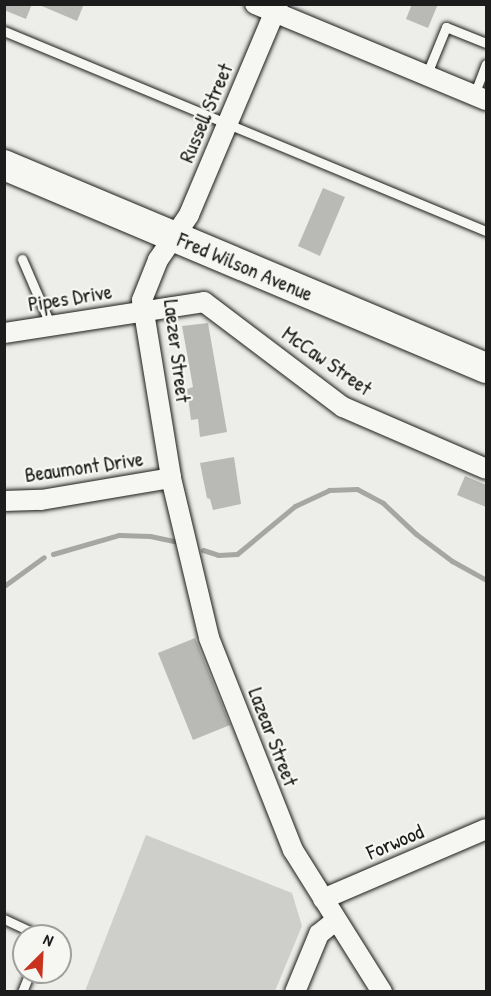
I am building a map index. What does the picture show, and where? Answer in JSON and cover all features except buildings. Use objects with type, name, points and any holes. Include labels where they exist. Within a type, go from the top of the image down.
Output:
[{"type":"main road","name":"Fred Wilson Avenue","points":[[4,165],[486,368]]},
{"type":"street","points":[[255,4],[277,9],[480,98]]},
{"type":"street","name":"Russell Street","points":[[174,237],[189,215],[277,9]]},
{"type":"street","name":"Laezer Street","points":[[171,478],[142,300],[158,260],[174,237]]},
{"type":"street","name":"McCaw Street","points":[[144,310],[204,302],[343,407],[486,469]]},
{"type":"street","name":"Pipes Drive","points":[[4,333],[144,310]]},
{"type":"street","name":"Beaumont Drive","points":[[4,501],[41,500],[171,478]]},
{"type":"street","name":"Lazear Street","points":[[171,478],[208,638],[293,850],[382,992]]},
{"type":"street","name":"Forwood","points":[[322,899],[486,829]]},
{"type":"street","points":[[294,992],[319,934],[336,920]]},
{"type":"lane","points":[[426,76],[446,27],[486,44]]},
{"type":"lane","points":[[4,31],[486,231]]},
{"type":"lane","points":[[480,98],[486,64]]},
{"type":"lane","points":[[22,259],[51,326]]},
{"type":"shaded area","points":[[146,835],[292,893],[302,926],[275,991],[85,991]]},
{"type":"waterway","points":[[203,550],[218,555],[237,554],[295,506],[329,490],[357,489],[383,503],[416,534],[452,561],[486,580]]},
{"type":"waterway","points":[[53,554],[119,535],[150,536],[178,542]]},
{"type":"waterway","points":[[4,586],[44,557]]}]
